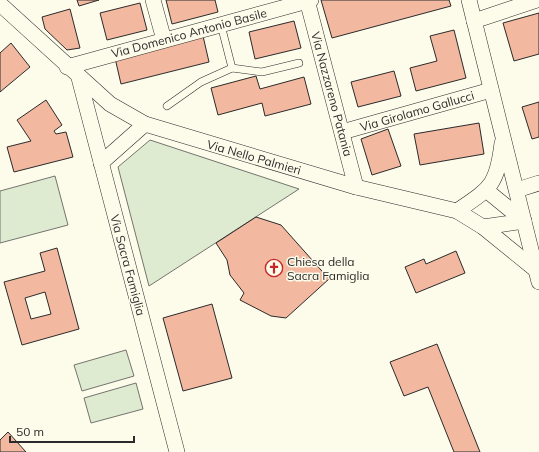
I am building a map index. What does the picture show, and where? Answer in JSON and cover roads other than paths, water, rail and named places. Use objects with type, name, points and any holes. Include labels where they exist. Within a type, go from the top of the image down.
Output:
[{"type":"street","points":[[153,0],[164,40]]},
{"type":"street","name":"Via Domenico Antonio Basile","points":[[67,67],[309,0]]},
{"type":"street","name":"Via Nazzareno Patania","points":[[309,0],[356,187]]},
{"type":"street","points":[[469,0],[537,276]]},
{"type":"street","points":[[474,21],[536,0]]},
{"type":"street","name":"Via Nello Palmieri","points":[[0,4],[79,78],[110,104],[145,124],[356,187],[457,211],[483,227],[537,276]]},
{"type":"street","name":"Via Sacra Famiglia","points":[[79,78],[177,452]]},
{"type":"street","name":"Via Girolamo Gallucci","points":[[342,132],[491,90]]},
{"type":"street","points":[[101,163],[145,124]]},
{"type":"street","points":[[457,211],[486,190],[498,170],[503,134]]},
{"type":"street","points":[[517,190],[539,183]]},
{"type":"street","points":[[486,190],[524,221]]},
{"type":"street","points":[[483,227],[524,221]]},
{"type":"lane","points":[[221,25],[232,68]]},
{"type":"lane","points":[[167,106],[201,82],[232,68],[262,72],[299,63]]},
{"type":"place","name":"Chiesa della Sacra Famiglia","points":[[274,268]]}]
